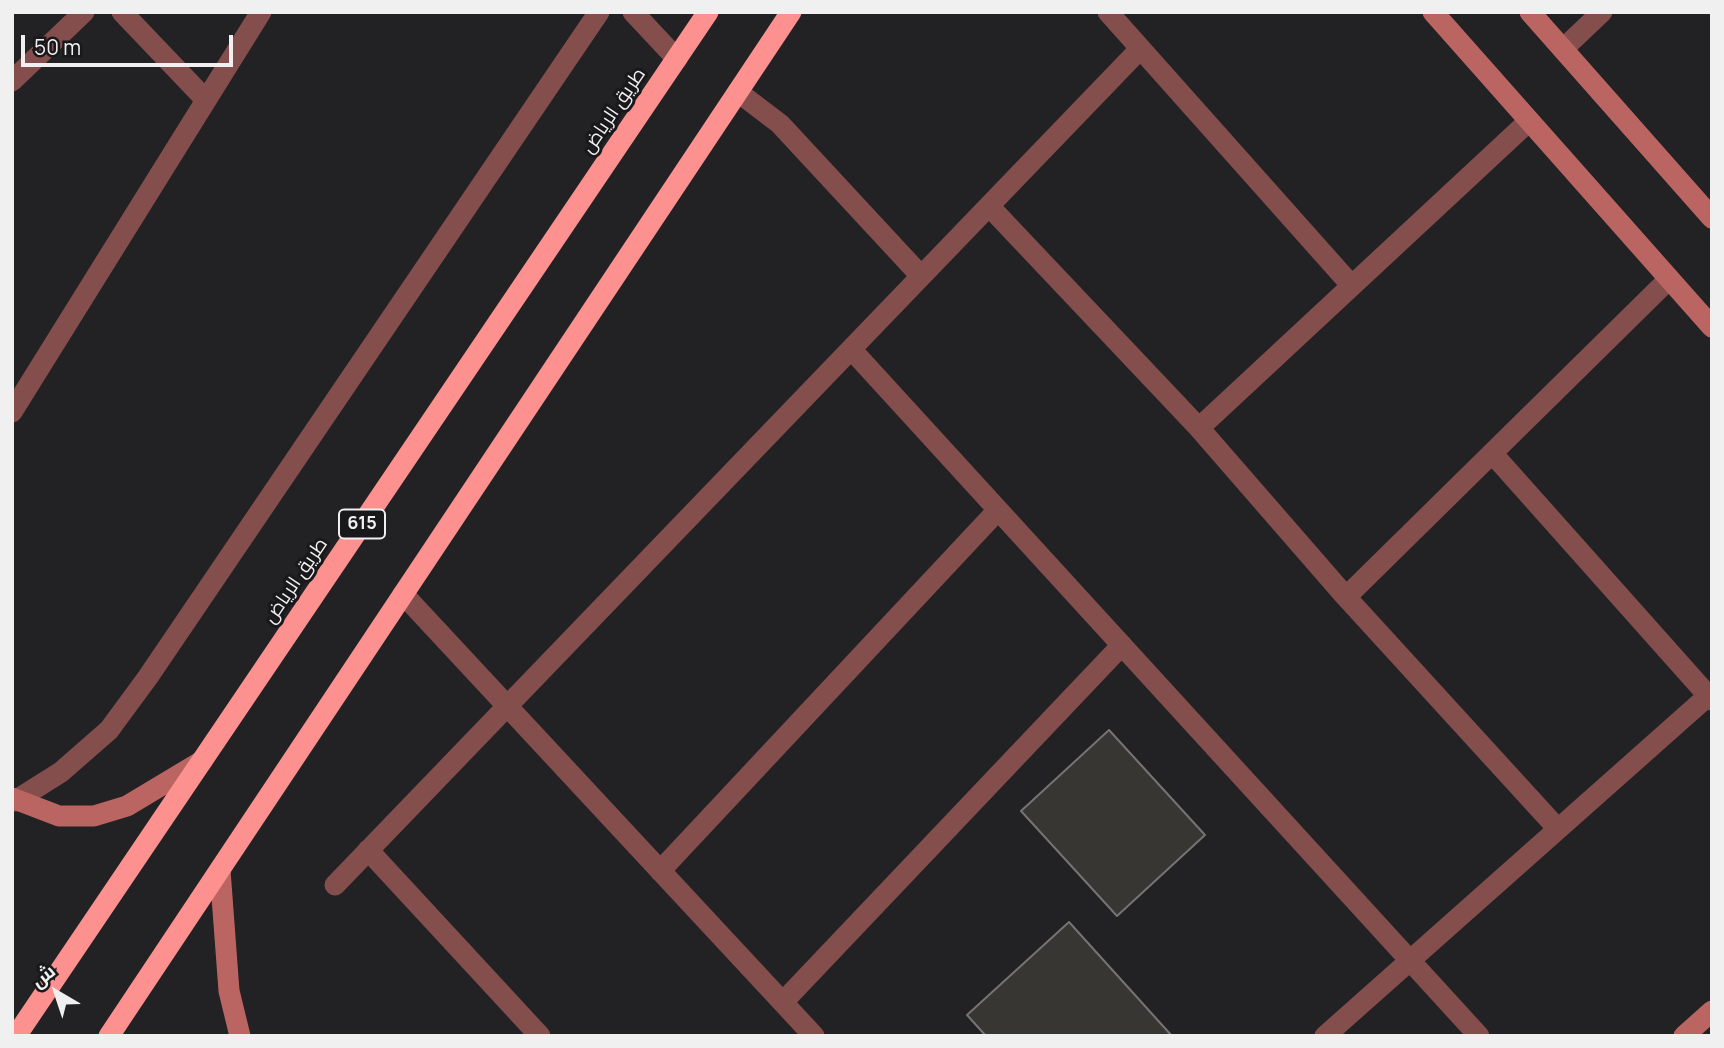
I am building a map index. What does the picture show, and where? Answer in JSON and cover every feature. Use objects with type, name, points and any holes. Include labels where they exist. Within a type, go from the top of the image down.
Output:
[{"type":"highway","name":"طريق الرياض","points":[[16,1036],[708,12]]},
{"type":"highway","points":[[109,1036],[791,12]]},
{"type":"street","points":[[12,81],[84,12]]},
{"type":"street","points":[[122,12],[206,100]]},
{"type":"street","points":[[12,412],[261,12]]},
{"type":"street","points":[[14,799],[61,772],[109,730],[148,677],[599,12]]},
{"type":"street","points":[[634,12],[677,59]]},
{"type":"street","points":[[1108,12],[1352,286]]},
{"type":"street","points":[[1433,12],[1712,327]]},
{"type":"street","points":[[1530,12],[1712,218]]},
{"type":"street","points":[[1563,49],[1602,12]]},
{"type":"street","points":[[335,885],[1140,48]]},
{"type":"street","points":[[738,92],[780,124],[921,276]]},
{"type":"street","points":[[1199,428],[1529,121]]},
{"type":"street","points":[[989,206],[1199,428],[1346,597],[1558,829]]},
{"type":"street","points":[[1346,597],[1669,279]]},
{"type":"street","points":[[851,349],[1479,1036]]},
{"type":"street","points":[[1325,1036],[1710,698],[1492,453]]},
{"type":"street","points":[[660,871],[998,510]]},
{"type":"street","points":[[403,594],[814,1036]]},
{"type":"street","points":[[783,1003],[1122,645]]},
{"type":"street","points":[[14,799],[59,816],[94,816],[127,806],[202,761]]},
{"type":"street","points":[[368,850],[540,1036]]},
{"type":"street","points":[[220,870],[229,991],[240,1036]]},
{"type":"street","points":[[1684,1036],[1712,1011]]},
{"type":"building","points":[[1109,730],[1205,835],[1117,916],[1021,811]]},
{"type":"building","points":[[1069,922],[1172,1036],[986,1036],[967,1015]]}]
